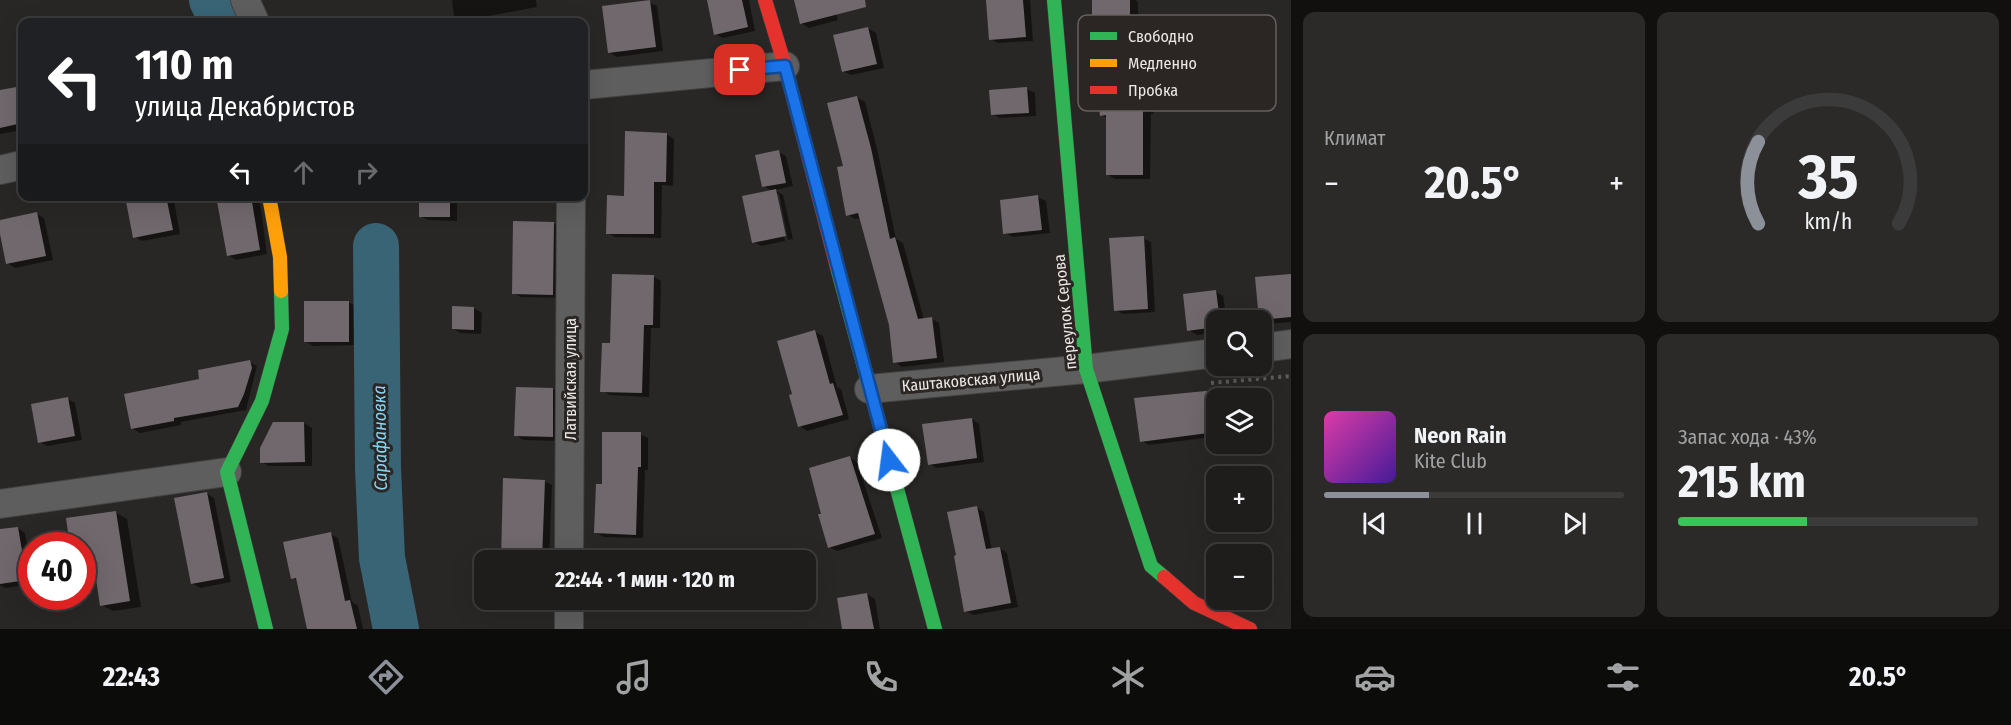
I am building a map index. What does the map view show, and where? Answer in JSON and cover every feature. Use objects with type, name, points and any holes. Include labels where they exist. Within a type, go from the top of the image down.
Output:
[{"type":"street","points":[[245,0],[253,18]]},
{"type":"street","points":[[765,0],[785,66],[869,389],[935,629]]},
{"type":"street","name":"переулок Серова","points":[[1054,0],[1086,369],[1151,566],[1194,603],[1250,629]]},
{"type":"street","points":[[588,85],[785,66]]},
{"type":"street","points":[[0,170],[18,166]]},
{"type":"street","points":[[266,629],[227,472],[262,401],[282,329],[280,257],[270,201]]},
{"type":"street","name":"Латвийская улица","points":[[569,550],[571,201]]},
{"type":"street","points":[[1272,347],[1291,344]]},
{"type":"street","name":"Каштаковская улица","points":[[869,389],[1086,369],[1206,354]]},
{"type":"street","points":[[0,504],[227,472]]},
{"type":"street","points":[[569,610],[569,629]]},
{"type":"building","points":[[650,0],[656,47],[608,53],[602,6]]},
{"type":"building","points":[[707,0],[742,0],[748,27],[714,35]]},
{"type":"building","points":[[794,0],[865,0],[866,7],[800,24]]},
{"type":"building","points":[[986,0],[1023,0],[1026,37],[989,40]]},
{"type":"building","points":[[1092,0],[1130,0],[1130,15],[1092,15]]},
{"type":"building","points":[[868,27],[877,64],[842,72],[833,35]]},
{"type":"building","points":[[18,87],[18,124],[0,128],[0,90]]},
{"type":"building","points":[[1027,87],[1029,113],[991,115],[989,90]]},
{"type":"building","points":[[857,96],[871,148],[890,239],[895,237],[918,319],[932,317],[937,358],[893,363],[889,325],[858,213],[846,216],[837,167],[843,166],[827,103]]},
{"type":"building","points":[[1099,111],[1143,111],[1143,175],[1106,175],[1106,115],[1100,116]]},
{"type":"building","points":[[625,131],[667,133],[666,182],[654,182],[654,234],[606,234],[607,195],[624,196]]},
{"type":"building","points":[[779,150],[786,183],[762,187],[755,155]]},
{"type":"building","points":[[776,189],[786,236],[752,243],[742,196]]},
{"type":"building","points":[[1038,195],[1042,230],[1003,234],[1000,200]]},
{"type":"building","points":[[126,201],[167,201],[173,230],[133,238]]},
{"type":"building","points":[[217,201],[252,201],[260,250],[227,256]]},
{"type":"building","points":[[419,201],[450,201],[450,217],[419,217]]},
{"type":"building","points":[[37,212],[46,256],[6,264],[0,234],[0,220]]},
{"type":"building","points":[[513,221],[554,222],[553,295],[512,294]]},
{"type":"building","points":[[1144,236],[1148,309],[1114,311],[1109,238]]},
{"type":"building","points":[[612,274],[654,275],[653,325],[644,325],[642,393],[600,392],[602,343],[610,343]]},
{"type":"building","points":[[1291,274],[1291,317],[1272,319],[1272,310],[1258,310],[1255,277]]},
{"type":"building","points":[[1216,290],[1219,310],[1206,310],[1206,328],[1187,331],[1183,294]]},
{"type":"building","points":[[304,301],[349,301],[349,342],[304,342]]},
{"type":"building","points":[[452,306],[474,307],[474,330],[452,329]]},
{"type":"building","points":[[815,330],[830,384],[833,383],[843,415],[798,427],[789,395],[792,394],[777,341]]},
{"type":"building","points":[[250,360],[252,368],[238,407],[174,418],[174,421],[131,429],[124,394],[199,379],[198,370]]},
{"type":"building","points":[[516,387],[553,388],[553,437],[514,436]]},
{"type":"building","points":[[1206,391],[1206,433],[1140,442],[1134,398]]},
{"type":"building","points":[[68,397],[75,436],[38,443],[31,404]]},
{"type":"building","points":[[972,418],[977,458],[928,465],[922,424]]},
{"type":"building","points":[[273,422],[304,422],[305,462],[260,463],[260,448]]},
{"type":"building","points":[[602,432],[641,432],[636,535],[594,533],[596,484],[602,484]]},
{"type":"building","points":[[850,456],[875,534],[828,548],[818,514],[821,514],[809,468]]},
{"type":"building","points":[[503,478],[545,480],[542,550],[501,550]]},
{"type":"building","points":[[207,492],[224,578],[191,584],[174,498]]},
{"type":"building","points":[[977,506],[986,549],[1000,547],[1011,603],[964,612],[947,512]]},
{"type":"building","points":[[116,511],[130,601],[100,606],[96,578],[96,532],[68,532],[66,518]]},
{"type":"building","points":[[18,527],[18,581],[0,584],[0,529]]},
{"type":"building","points":[[331,532],[345,601],[350,600],[357,629],[307,629],[296,578],[291,579],[283,542]]},
{"type":"building","points":[[867,593],[874,629],[842,629],[837,598]]},
{"type":"waterway","name":"Сарафановка","points":[[212,0],[221,18]]},
{"type":"waterway","name":"Сарафановка","points":[[376,246],[378,468],[382,558],[396,629]]},
{"type":"traffic: fast","points":[[1054,0],[1086,369],[1151,566],[1164,577]]},
{"type":"traffic: fast","points":[[837,267],[935,629]]},
{"type":"traffic: fast","points":[[266,629],[227,472],[262,401],[282,329],[281,291]]},
{"type":"traffic: slow","points":[[270,201],[280,257],[281,291]]},
{"type":"traffic: jam","points":[[765,0],[785,66],[837,267]]},
{"type":"traffic: jam","points":[[1164,577],[1194,603],[1250,629]]},
{"type":"route","points":[[740,70],[785,66],[889,460]]}]
